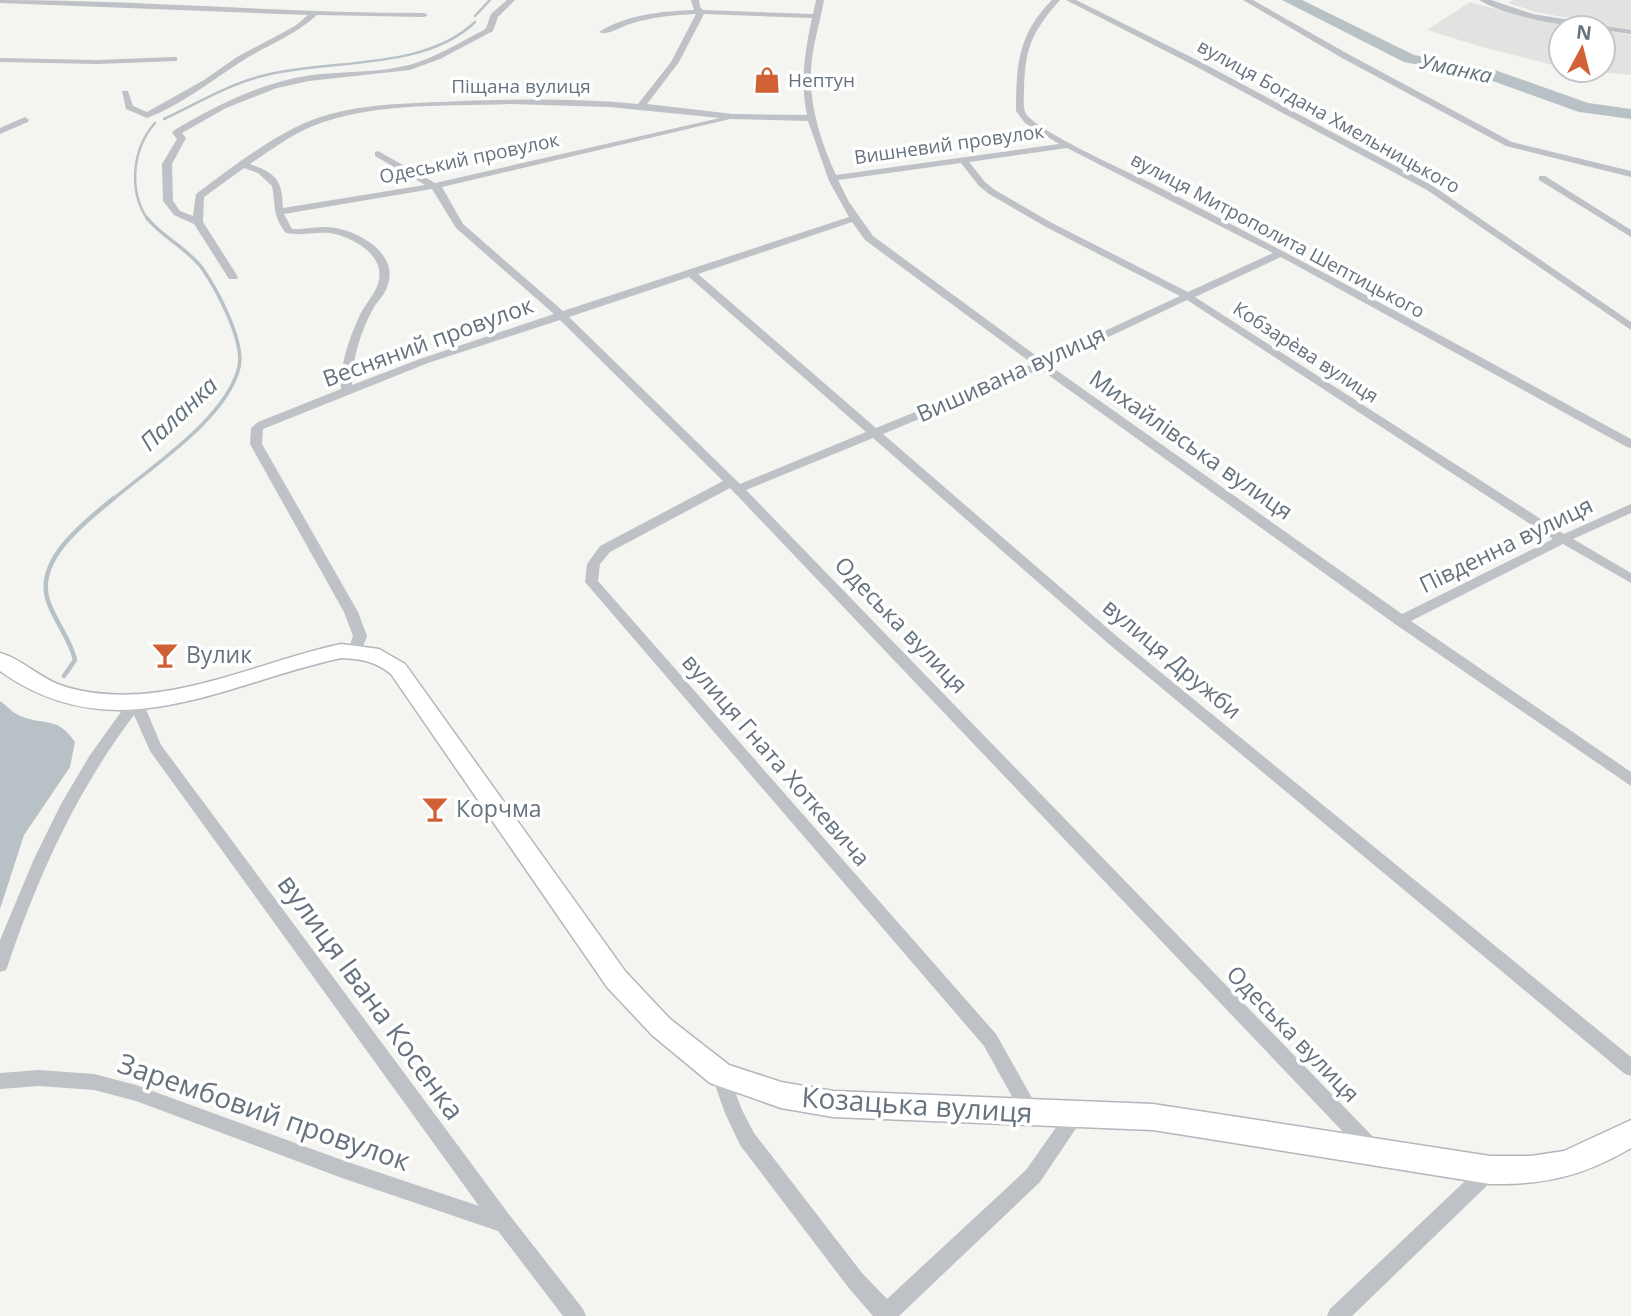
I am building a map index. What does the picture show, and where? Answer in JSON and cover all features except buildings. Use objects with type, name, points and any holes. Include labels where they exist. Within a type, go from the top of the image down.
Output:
[{"type":"main road","points":[[0,660],[34,684],[56,694],[104,702],[136,702],[209,689],[326,654],[355,651]]},
{"type":"main road","name":"Козацька вулиця","points":[[355,651],[382,657],[398,669],[616,979],[661,1027],[720,1074],[781,1096],[832,1104],[1032,1114],[1130,1115],[1183,1120],[1490,1170],[1531,1172],[1565,1165],[1590,1157],[1631,1133]]},
{"type":"street","points":[[233,277],[198,222],[177,213],[168,201],[167,164],[179,135],[227,105],[285,83],[311,78],[373,74],[422,64],[485,33],[490,29],[494,16],[511,0]]},
{"type":"street","points":[[695,0],[696,8],[701,12]]},
{"type":"street","name":"Михайлівська вулиця","points":[[820,0],[806,69],[810,118],[853,219],[869,238],[1039,365],[1631,780]]},
{"type":"street","name":"вулиця Митрополита Шептицького","points":[[1056,0],[1040,14],[1025,42],[1020,111],[1028,121],[1068,145],[1281,253],[1631,444]]},
{"type":"street","name":"вулиця Богдана Хмельницького","points":[[1070,0],[1196,63],[1430,188],[1631,327]]},
{"type":"street","points":[[1247,0],[1486,133],[1538,154],[1631,174]]},
{"type":"street","points":[[1483,0],[1547,19]]},
{"type":"street","points":[[0,1],[279,10],[314,14],[424,15]]},
{"type":"street","points":[[641,106],[673,69],[701,12]]},
{"type":"street","points":[[603,32],[668,15],[701,12],[817,16]]},
{"type":"street","points":[[125,93],[129,107],[147,115],[298,28],[314,14]]},
{"type":"street","points":[[0,60],[174,60]]},
{"type":"street","name":"Піщана вулиця","points":[[198,222],[199,197],[243,163],[312,124],[372,108],[511,101],[641,106],[695,110],[733,117],[810,118]]},
{"type":"street","name":"Одеський провулок","points":[[279,212],[434,186],[733,117]]},
{"type":"street","points":[[0,131],[25,120]]},
{"type":"street","name":"Вишневий провулок","points":[[834,178],[1068,145]]},
{"type":"street","name":"Одеська вулиця","points":[[378,154],[439,189],[458,226],[562,316],[735,486],[1374,1151]]},
{"type":"street","name":"Кобзарèва вулиця","points":[[963,160],[992,192],[1049,225],[1186,295],[1563,539],[1631,579]]},
{"type":"street","points":[[243,163],[262,169],[276,181],[280,191],[279,212],[289,231],[335,231],[362,242],[376,252],[381,260],[384,279],[360,328],[346,377],[347,391]]},
{"type":"street","points":[[1542,178],[1631,234]]},
{"type":"street","name":"Весняний провулок","points":[[355,651],[360,636],[351,612],[260,453],[256,439],[257,428],[424,361],[853,219]]},
{"type":"street","points":[[1613,223],[1631,225]]},
{"type":"street","name":"Вишивана вулиця","points":[[735,486],[1039,365],[1281,253]]},
{"type":"street","name":"вулиця Дружби","points":[[692,274],[1115,642],[1631,1068]]},
{"type":"street","name":"вулиця Гната Хоткевича","points":[[735,486],[605,550],[593,560],[590,573],[592,582],[990,1040],[1032,1114]]},
{"type":"street","name":"Південна вулиця","points":[[1401,621],[1563,539],[1631,508]]},
{"type":"street","points":[[0,965],[14,922],[67,811],[95,758],[136,702]]},
{"type":"street","name":"вулиця Івана Косенка","points":[[136,702],[155,747],[504,1224],[576,1316]]},
{"type":"street","points":[[720,1074],[747,1139],[855,1280],[886,1315],[1033,1176],[1076,1115]]},
{"type":"street","name":"Зарембовий провулок","points":[[0,1081],[39,1077],[94,1082],[136,1093],[342,1169],[504,1224]]},
{"type":"street","points":[[1336,1316],[1490,1170]]},
{"type":"shaded area","points":[[1513,0],[1631,0],[1631,30],[1617,27],[1617,14],[1547,14],[1508,3]]},
{"type":"shaded area","points":[[1470,2],[1547,22],[1547,63],[1482,47],[1427,30]]},
{"type":"shaded area","points":[[1617,32],[1631,35],[1631,75],[1617,74]]},
{"type":"shaded area","points":[[0,701],[20,716],[63,728],[75,742],[70,767],[24,835],[0,909]]},
{"type":"waterway","name":"Паланка","points":[[475,16],[490,0]]},
{"type":"waterway","name":"Уманка","points":[[1290,0],[1410,59],[1483,72],[1585,108],[1631,114]]},
{"type":"waterway","name":"Паланка","points":[[164,119],[224,90],[262,76],[374,61],[429,49],[454,38],[475,22]]},
{"type":"waterway","name":"Паланка","points":[[148,220],[137,196],[135,170],[141,145],[155,123]]},
{"type":"waterway","name":"Паланка","points":[[112,500],[204,423],[232,386],[239,367],[240,356],[234,330],[208,277],[196,261],[147,218]]},
{"type":"waterway","name":"Паланка","points":[[64,676],[75,660],[70,644],[48,601],[48,571],[65,543],[114,498]]},
{"type":"place","name":"Нептун","points":[[767,80]]},
{"type":"place","name":"Вулик","points":[[165,655]]},
{"type":"place","name":"Корчма","points":[[435,809]]}]
